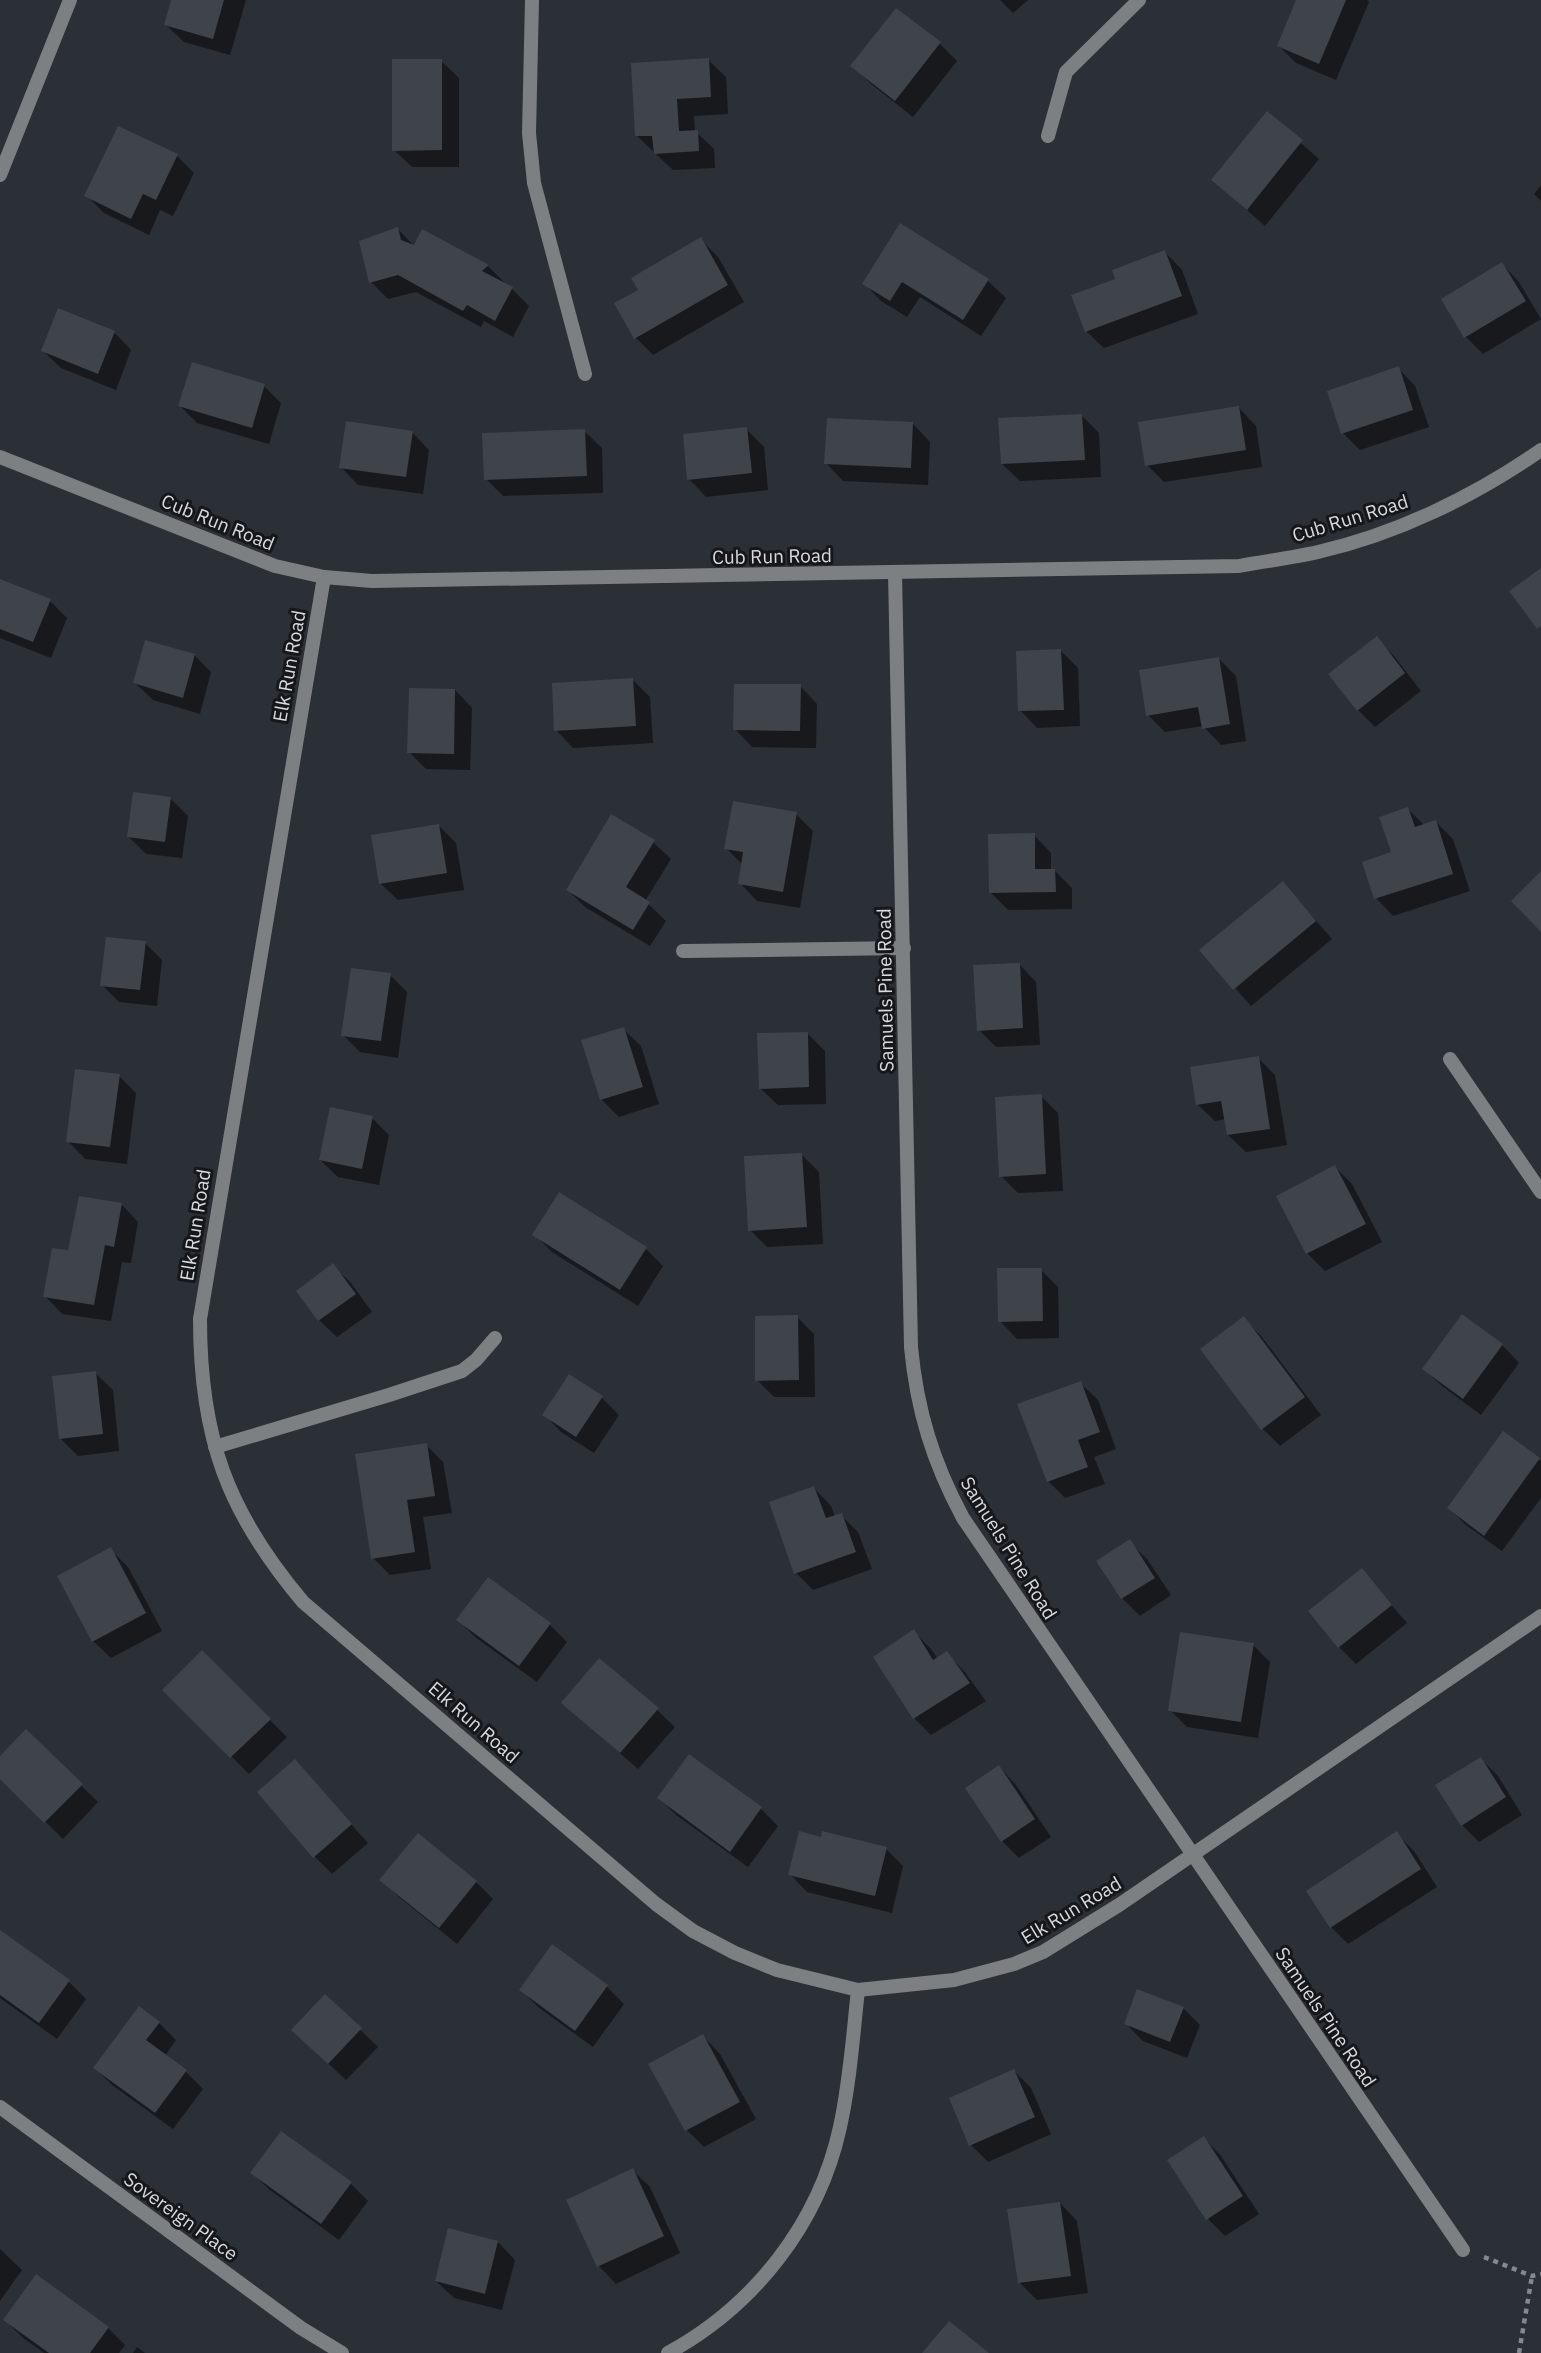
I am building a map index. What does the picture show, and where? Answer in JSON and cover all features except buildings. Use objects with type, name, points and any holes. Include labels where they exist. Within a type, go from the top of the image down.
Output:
[{"type":"street","points":[[0,175],[70,0]]},
{"type":"street","points":[[532,0],[529,133],[534,183],[585,374]]},
{"type":"street","points":[[1048,136],[1066,72],[1139,0]]},
{"type":"street","name":"Cub Run Road","points":[[0,457],[275,566],[324,578],[372,581],[1239,566],[1319,552],[1396,528],[1468,495],[1541,450]]},
{"type":"street","name":"Samuels Pine Road","points":[[895,573],[911,1347],[917,1395],[932,1453],[963,1518],[1464,2250]]},
{"type":"street","name":"Elk Run Road","points":[[324,578],[202,1305],[200,1362],[215,1447],[226,1482],[247,1525],[272,1565],[303,1602],[656,1904],[693,1931],[735,1953],[777,1970],[858,1990],[954,1980],[1014,1964],[1043,1952],[1119,1905],[1541,1616]]},
{"type":"street","points":[[683,951],[904,948]]},
{"type":"street","points":[[1450,1059],[1541,1192]]},
{"type":"street","points":[[215,1447],[462,1371],[476,1360],[495,1338]]},
{"type":"street","points":[[668,2353],[694,2339],[740,2303],[768,2274],[803,2223],[821,2188],[840,2130],[848,2089],[858,1990]]},
{"type":"street","name":"Sovereign Place","points":[[0,2107],[301,2328],[342,2353]]},
{"type":"path","points":[[1464,2250],[1532,2276],[1541,2274]]},
{"type":"path","points":[[1519,2353],[1532,2276]]}]
